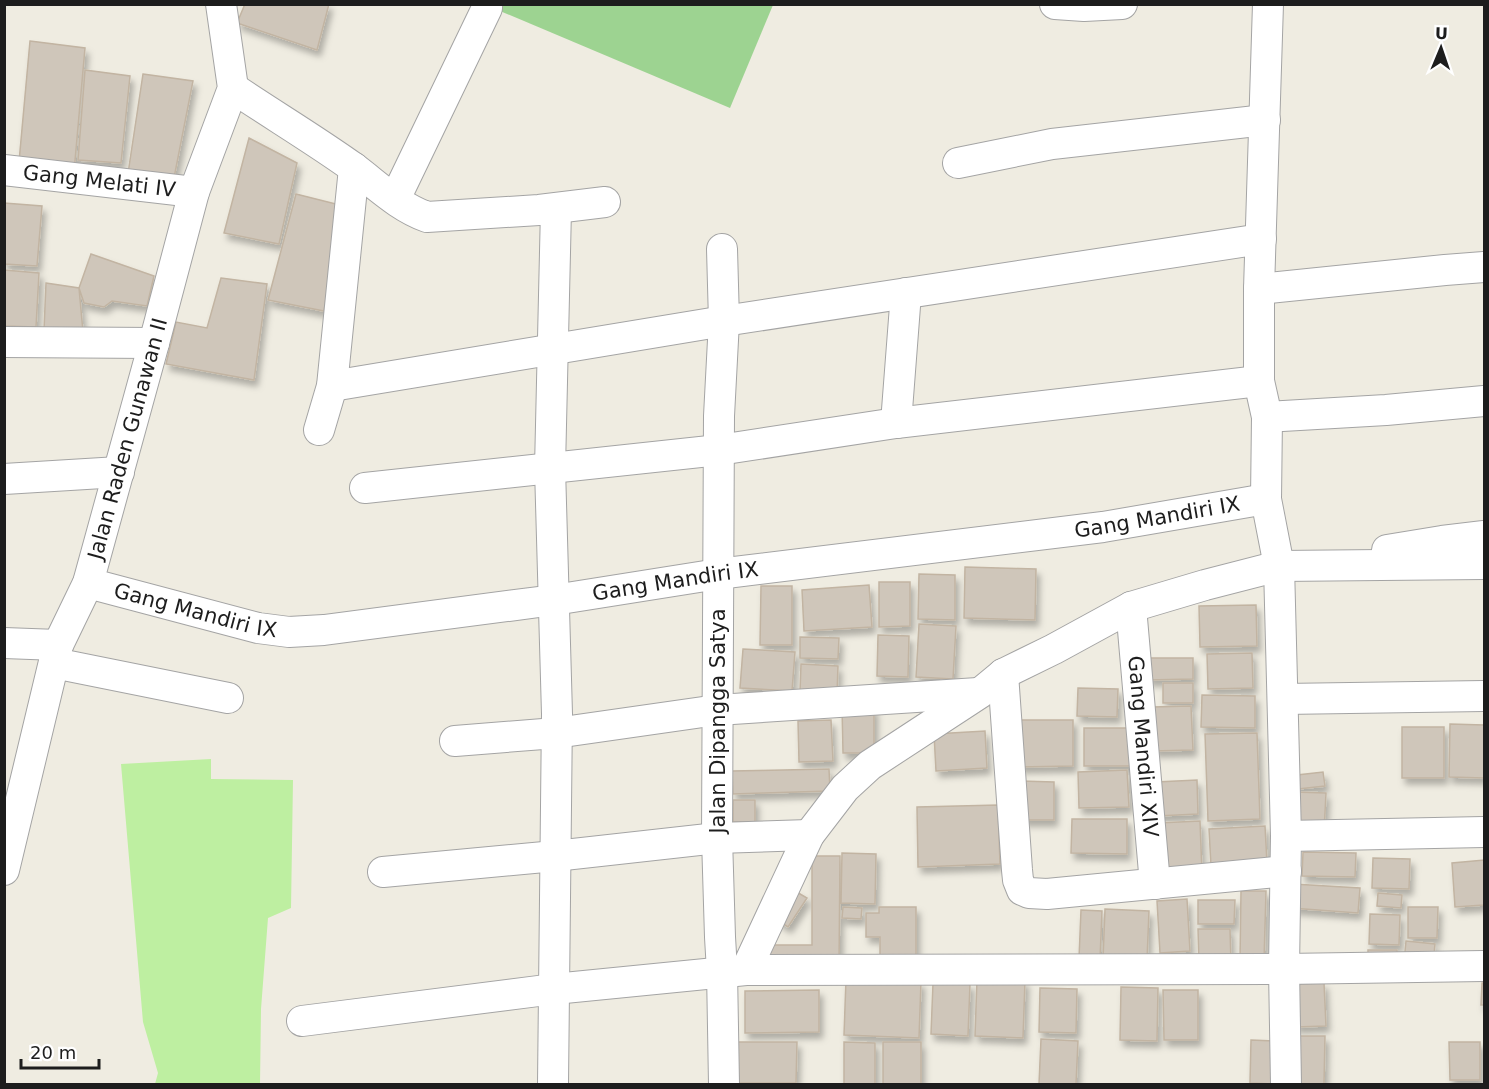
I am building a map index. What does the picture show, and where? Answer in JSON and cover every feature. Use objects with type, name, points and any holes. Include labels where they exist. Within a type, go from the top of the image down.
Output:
[{"type":"street","name":"Jalan Raden Gunawan II","points":[[4,870],[56,654],[88,583],[194,192],[233,88],[221,4]]},
{"type":"street","points":[[1055,4],[1084,6],[1122,4]]},
{"type":"street","points":[[1268,4],[1258,381],[1267,417],[1266,499],[1279,566],[1286,836],[1284,969],[1286,1084]]},
{"type":"street","points":[[395,199],[487,8]]},
{"type":"street","points":[[233,88],[354,168],[411,211],[427,217],[556,208],[605,201]]},
{"type":"street","points":[[958,163],[1052,144],[1265,120]]},
{"type":"street","points":[[319,430],[332,386],[354,168]]},
{"type":"street","name":"Gang Melati IV","points":[[4,170],[194,192]]},
{"type":"street","points":[[553,1084],[556,733],[550,468],[556,208]]},
{"type":"street","points":[[332,386],[724,321],[1261,239]]},
{"type":"street","name":"Jalan Dipangga Satya","points":[[722,249],[724,321],[719,416],[717,837],[720,937],[734,970],[724,1084]]},
{"type":"street","points":[[1259,289],[1485,267]]},
{"type":"street","points":[[896,423],[906,293]]},
{"type":"street","points":[[4,342],[154,344]]},
{"type":"street","points":[[365,488],[719,450],[896,423],[1258,381]]},
{"type":"street","points":[[1267,417],[1485,401]]},
{"type":"street","points":[[4,479],[119,472]]},
{"type":"street","name":"Gang Mandiri IX","points":[[88,583],[258,628],[289,632],[324,630],[554,600],[718,574],[1103,527],[1266,499]]},
{"type":"street","points":[[734,970],[809,836],[845,788],[870,765],[980,693],[1003,674],[1131,607],[1205,585],[1279,566],[1332,565],[1442,553],[1485,536]]},
{"type":"street","points":[[1442,553],[1485,564]]},
{"type":"street","name":"Gang Mandiri XIV","points":[[1131,607],[1155,884]]},
{"type":"street","points":[[4,643],[228,698]]},
{"type":"street","points":[[1003,674],[1017,870],[1022,890],[1029,893],[1047,894],[1286,871]]},
{"type":"street","points":[[455,741],[556,733],[717,710],[980,693]]},
{"type":"street","points":[[1283,699],[1485,696]]},
{"type":"street","points":[[1286,836],[1485,832]]},
{"type":"street","points":[[383,872],[555,856],[717,837],[809,836]]},
{"type":"street","points":[[302,1021],[554,989],[734,970],[1284,969],[1485,966]]},
{"type":"green space","points":[[504,4],[773,5],[730,108],[500,11]]},
{"type":"green space","points":[[211,759],[211,779],[293,780],[291,908],[268,918],[261,1009],[260,1084],[155,1084],[158,1073],[143,1022],[121,764]]},
{"type":"building","points":[[245,4],[329,4],[317,50],[237,23]]},
{"type":"building","points":[[30,41],[85,48],[74,172],[19,162]]},
{"type":"building","points":[[85,70],[130,76],[121,163],[78,160]]},
{"type":"building","points":[[143,74],[193,81],[173,183],[127,180]]},
{"type":"building","points":[[249,138],[297,163],[279,244],[224,233]]},
{"type":"building","points":[[296,194],[340,205],[324,311],[268,300]]},
{"type":"building","points":[[4,203],[42,206],[37,266],[4,264]]},
{"type":"building","points":[[91,254],[154,276],[147,306],[112,301],[104,307],[84,303],[79,288]]},
{"type":"building","points":[[4,270],[39,273],[36,327],[4,326]]},
{"type":"building","points":[[221,278],[267,284],[254,380],[166,364],[176,322],[207,328]]},
{"type":"building","points":[[46,283],[79,288],[83,332],[44,330]]},
{"type":"building","points":[[965,567],[1036,569],[1035,620],[964,618]]},
{"type":"building","points":[[919,574],[955,575],[955,620],[918,619]]},
{"type":"building","points":[[879,582],[910,582],[910,626],[879,627]]},
{"type":"building","points":[[869,585],[872,627],[804,631],[802,590]]},
{"type":"building","points":[[761,586],[792,586],[792,645],[760,645]]},
{"type":"building","points":[[1256,605],[1257,646],[1200,647],[1199,606]]},
{"type":"building","points":[[919,624],[956,626],[953,679],[916,677]]},
{"type":"building","points":[[878,635],[909,636],[908,677],[877,676]]},
{"type":"building","points":[[800,637],[839,638],[838,659],[800,658]]},
{"type":"building","points":[[743,649],[795,652],[792,691],[740,688]]},
{"type":"building","points":[[1252,653],[1253,688],[1208,689],[1207,654]]},
{"type":"building","points":[[1147,658],[1193,658],[1193,679],[1147,680]]},
{"type":"building","points":[[801,664],[838,666],[837,694],[800,692]]},
{"type":"building","points":[[1163,683],[1193,683],[1193,703],[1163,703]]},
{"type":"building","points":[[1078,688],[1118,689],[1117,717],[1077,716]]},
{"type":"building","points":[[1202,695],[1255,696],[1255,728],[1201,727]]},
{"type":"building","points":[[1191,706],[1193,750],[1153,751],[1152,707]]},
{"type":"building","points":[[842,707],[874,708],[874,753],[843,753]]},
{"type":"building","points":[[831,720],[833,761],[799,762],[798,721]]},
{"type":"building","points":[[1018,720],[1073,720],[1073,766],[1018,767]]},
{"type":"building","points":[[1450,724],[1484,725],[1484,778],[1449,777]]},
{"type":"building","points":[[1402,727],[1444,727],[1444,778],[1402,778]]},
{"type":"building","points":[[1084,728],[1132,728],[1132,766],[1084,766]]},
{"type":"building","points":[[985,731],[987,768],[936,771],[934,734]]},
{"type":"building","points":[[1257,733],[1260,819],[1208,821],[1205,734]]},
{"type":"building","points":[[829,769],[830,791],[733,794],[732,771]]},
{"type":"building","points":[[1127,770],[1129,807],[1079,808],[1078,772]]},
{"type":"building","points":[[1323,772],[1325,786],[1289,790],[1288,776]]},
{"type":"building","points":[[1197,780],[1198,814],[1157,816],[1156,782]]},
{"type":"building","points":[[1021,781],[1054,782],[1054,820],[1021,820]]},
{"type":"building","points":[[1294,792],[1326,793],[1324,832],[1293,831]]},
{"type":"building","points":[[733,800],[755,800],[755,822],[733,822]]},
{"type":"building","points":[[998,805],[1000,864],[918,867],[917,807]]},
{"type":"building","points":[[1072,819],[1127,819],[1127,854],[1071,853]]},
{"type":"building","points":[[1200,821],[1202,874],[1160,876],[1158,823]]},
{"type":"building","points":[[1265,826],[1267,863],[1211,866],[1209,829]]},
{"type":"building","points":[[1303,852],[1356,853],[1355,877],[1302,876]]},
{"type":"building","points":[[842,853],[876,854],[875,904],[841,903]]},
{"type":"building","points":[[812,856],[840,856],[839,967],[769,966],[770,945],[812,945]]},
{"type":"building","points":[[1373,858],[1410,859],[1409,889],[1372,888]]},
{"type":"building","points":[[1484,860],[1484,905],[1455,907],[1452,863]]},
{"type":"building","points":[[1293,884],[1360,888],[1358,913],[1291,908]]},
{"type":"building","points":[[795,891],[807,898],[788,927],[777,920]]},
{"type":"building","points":[[1241,891],[1266,891],[1264,961],[1240,960]]},
{"type":"building","points":[[1378,893],[1402,895],[1401,908],[1377,906]]},
{"type":"building","points":[[1187,899],[1190,951],[1160,953],[1157,901]]},
{"type":"building","points":[[1198,900],[1235,900],[1234,924],[1198,924]]},
{"type":"building","points":[[843,907],[862,908],[861,919],[842,918]]},
{"type":"building","points":[[879,907],[916,907],[916,960],[880,960],[880,937],[866,937],[866,913],[879,913]]},
{"type":"building","points":[[1408,907],[1438,907],[1437,938],[1408,938]]},
{"type":"building","points":[[1105,909],[1149,911],[1147,960],[1103,959]]},
{"type":"building","points":[[1081,910],[1102,911],[1100,959],[1079,958]]},
{"type":"building","points":[[1370,914],[1400,915],[1399,945],[1369,944]]},
{"type":"building","points":[[1198,929],[1230,929],[1231,963],[1199,963]]},
{"type":"building","points":[[1406,941],[1435,944],[1433,965],[1404,962]]},
{"type":"building","points":[[1368,950],[1397,950],[1397,966],[1368,965]]},
{"type":"building","points":[[846,979],[921,982],[919,1038],[844,1035]]},
{"type":"building","points":[[977,979],[1025,981],[1023,1038],[975,1036]]},
{"type":"building","points":[[933,983],[970,984],[968,1036],[931,1034]]},
{"type":"building","points":[[1324,983],[1326,1026],[1295,1027],[1293,984]]},
{"type":"building","points":[[1482,983],[1484,983],[1484,1005],[1481,1005]]},
{"type":"building","points":[[1121,987],[1158,988],[1157,1041],[1120,1040]]},
{"type":"building","points":[[1040,988],[1077,989],[1076,1033],[1039,1032]]},
{"type":"building","points":[[819,990],[819,1032],[745,1033],[745,991]]},
{"type":"building","points":[[1163,990],[1198,990],[1198,1040],[1164,1040]]},
{"type":"building","points":[[1293,1036],[1325,1036],[1324,1084],[1292,1084]]},
{"type":"building","points":[[1041,1039],[1078,1041],[1076,1084],[1039,1084]]},
{"type":"building","points":[[1251,1040],[1274,1041],[1274,1084],[1250,1083]]},
{"type":"building","points":[[736,1042],[797,1042],[796,1083],[735,1083]]},
{"type":"building","points":[[844,1042],[875,1043],[875,1084],[844,1084]]},
{"type":"building","points":[[883,1042],[921,1042],[921,1084],[883,1084]]},
{"type":"building","points":[[1449,1042],[1480,1042],[1480,1080],[1450,1080]]}]
